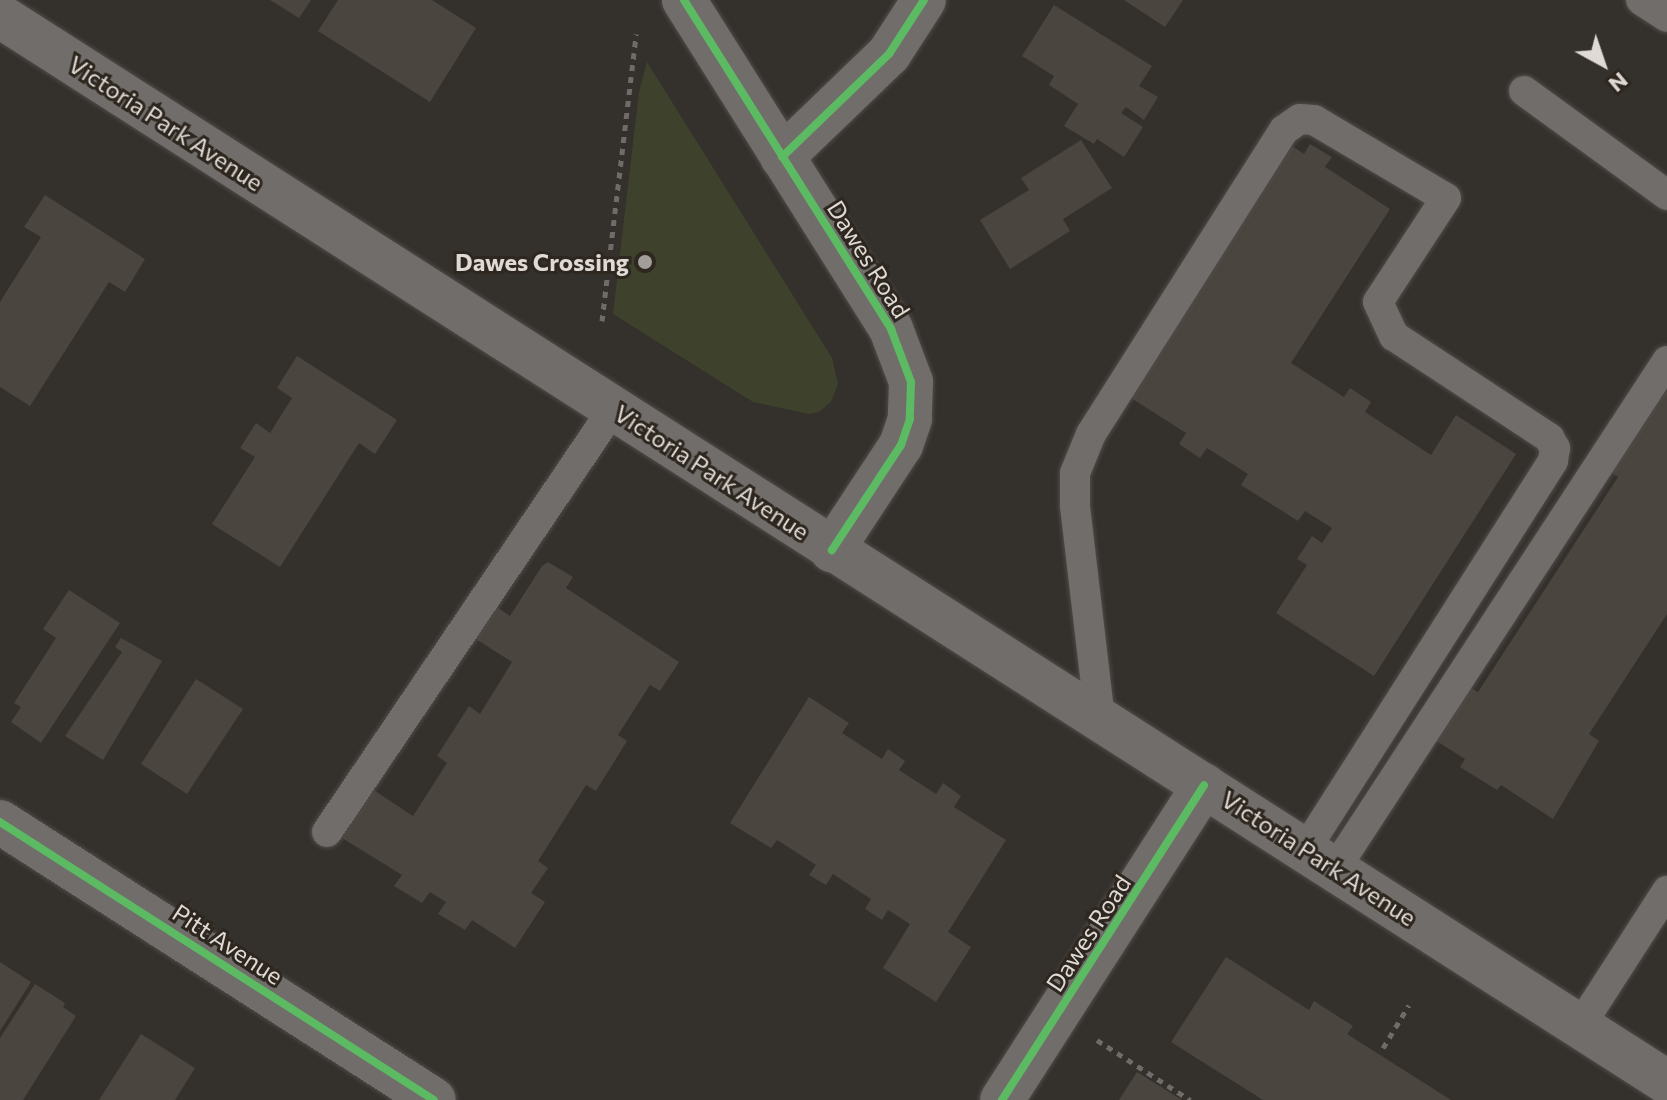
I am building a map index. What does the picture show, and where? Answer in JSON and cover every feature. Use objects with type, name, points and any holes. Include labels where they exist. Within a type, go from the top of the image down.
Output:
[{"type":"main road","name":"Dawes Road","points":[[684,0],[891,329],[911,382],[910,419],[901,445],[832,550]]},
{"type":"main road","points":[[782,157],[889,54],[924,0]]},
{"type":"main road","name":"Victoria Park Avenue","points":[[0,16],[1667,1082]]},
{"type":"main road","name":"Dawes Road","points":[[1002,1100],[1204,785]]},
{"type":"main road","name":"Pitt Avenue","points":[[0,822],[434,1100]]},
{"type":"lane","points":[[1641,0],[1667,17]]},
{"type":"lane","points":[[1524,91],[1667,195]]},
{"type":"lane","points":[[1100,719],[1075,506],[1075,473],[1091,434],[1284,130],[1300,119],[1314,120],[1446,198],[1378,302],[1394,336],[1549,438],[1555,448],[1553,461],[1320,859]]},
{"type":"lane","points":[[1320,859],[1667,361]]},
{"type":"lane","points":[[327,832],[613,409]]},
{"type":"lane","points":[[1580,1026],[1666,893]]},
{"type":"path","points":[[602,321],[636,34]]},
{"type":"path","points":[[1383,1048],[1409,1005]]},
{"type":"path","points":[[1058,1016],[1190,1100]]},
{"type":"green space","points":[[647,62],[832,358],[838,384],[831,402],[819,412],[809,414],[753,402],[613,314],[639,92]]},
{"type":"building","points":[[270,0],[311,0],[299,18]]},
{"type":"building","points":[[338,0],[432,0],[476,28],[430,102],[318,31]]},
{"type":"building","points":[[1124,0],[1183,0],[1165,27]]},
{"type":"building","points":[[1054,5],[1152,66],[1139,86],[1158,97],[1144,120],[1126,107],[1121,113],[1143,127],[1124,157],[1097,139],[1094,144],[1064,126],[1078,104],[1049,85],[1054,76],[1022,56]]},
{"type":"building","points":[[1081,140],[1112,188],[1063,219],[1070,231],[1010,269],[980,220],[1029,190],[1021,178]]},
{"type":"building","points":[[1310,144],[1332,157],[1325,167],[1390,209],[1291,363],[1344,397],[1350,388],[1371,402],[1365,412],[1431,455],[1456,415],[1516,454],[1374,676],[1276,613],[1307,565],[1297,559],[1312,536],[1322,543],[1332,528],[1305,511],[1298,521],[1241,485],[1248,474],[1207,448],[1200,458],[1179,444],[1186,433],[1131,398],[1163,348],[1153,341],[1176,327],[1292,146],[1304,154]]},
{"type":"building","points":[[45,195],[145,259],[125,292],[109,282],[30,406],[0,387],[0,302],[41,237],[24,227]]},
{"type":"building","points":[[297,356],[397,420],[375,454],[359,443],[280,567],[212,524],[255,457],[240,448],[256,423],[270,433],[292,398],[277,388]]},
{"type":"building","points":[[1667,376],[1667,614],[1589,734],[1599,741],[1553,819],[1501,785],[1497,790],[1460,767],[1465,759],[1430,737],[1464,684],[1478,692],[1618,477],[1609,471]]},
{"type":"building","points":[[548,562],[573,577],[566,588],[679,662],[660,691],[650,685],[618,735],[627,741],[596,791],[586,785],[538,861],[548,868],[531,893],[545,902],[515,948],[472,920],[465,930],[438,914],[446,902],[430,892],[422,903],[394,886],[402,875],[342,838],[372,789],[413,816],[447,763],[437,756],[469,706],[480,714],[512,662],[471,636],[491,603],[510,616],[542,566]]},
{"type":"building","points":[[69,590],[120,623],[41,743],[11,722],[21,707],[14,703],[56,638],[43,629]]},
{"type":"building","points":[[121,638],[162,661],[103,760],[65,736],[122,652],[115,647]]},
{"type":"building","points":[[196,679],[243,709],[187,794],[141,764]]},
{"type":"building","points":[[809,697],[849,723],[842,733],[882,759],[888,749],[905,761],[899,770],[936,794],[943,783],[961,796],[954,807],[1006,840],[948,932],[971,947],[936,1002],[883,968],[910,924],[888,910],[882,920],[865,909],[871,899],[833,874],[826,885],[809,875],[816,865],[777,840],[771,848],[730,823]]},
{"type":"building","points":[[1226,957],[1309,1010],[1314,1001],[1353,1026],[1347,1034],[1451,1100],[1263,1100],[1171,1042]]},
{"type":"building","points":[[0,962],[31,982],[0,1031]]},
{"type":"building","points":[[35,984],[65,1003],[63,1007],[76,1016],[23,1100],[0,1100],[0,1038]]},
{"type":"building","points":[[141,1034],[195,1068],[175,1100],[99,1100]]},
{"type":"building","points":[[1137,1072],[1182,1100],[1119,1100]]},
{"type":"cycle path","points":[[684,0],[891,329],[911,382],[910,419],[901,445],[832,550]]},
{"type":"cycle path","points":[[782,157],[889,54],[924,0]]},
{"type":"cycle path","points":[[1002,1100],[1204,785]]},
{"type":"cycle path","points":[[0,822],[434,1100]]},
{"type":"place","name":"Dawes Crossing","points":[[645,262]]}]
